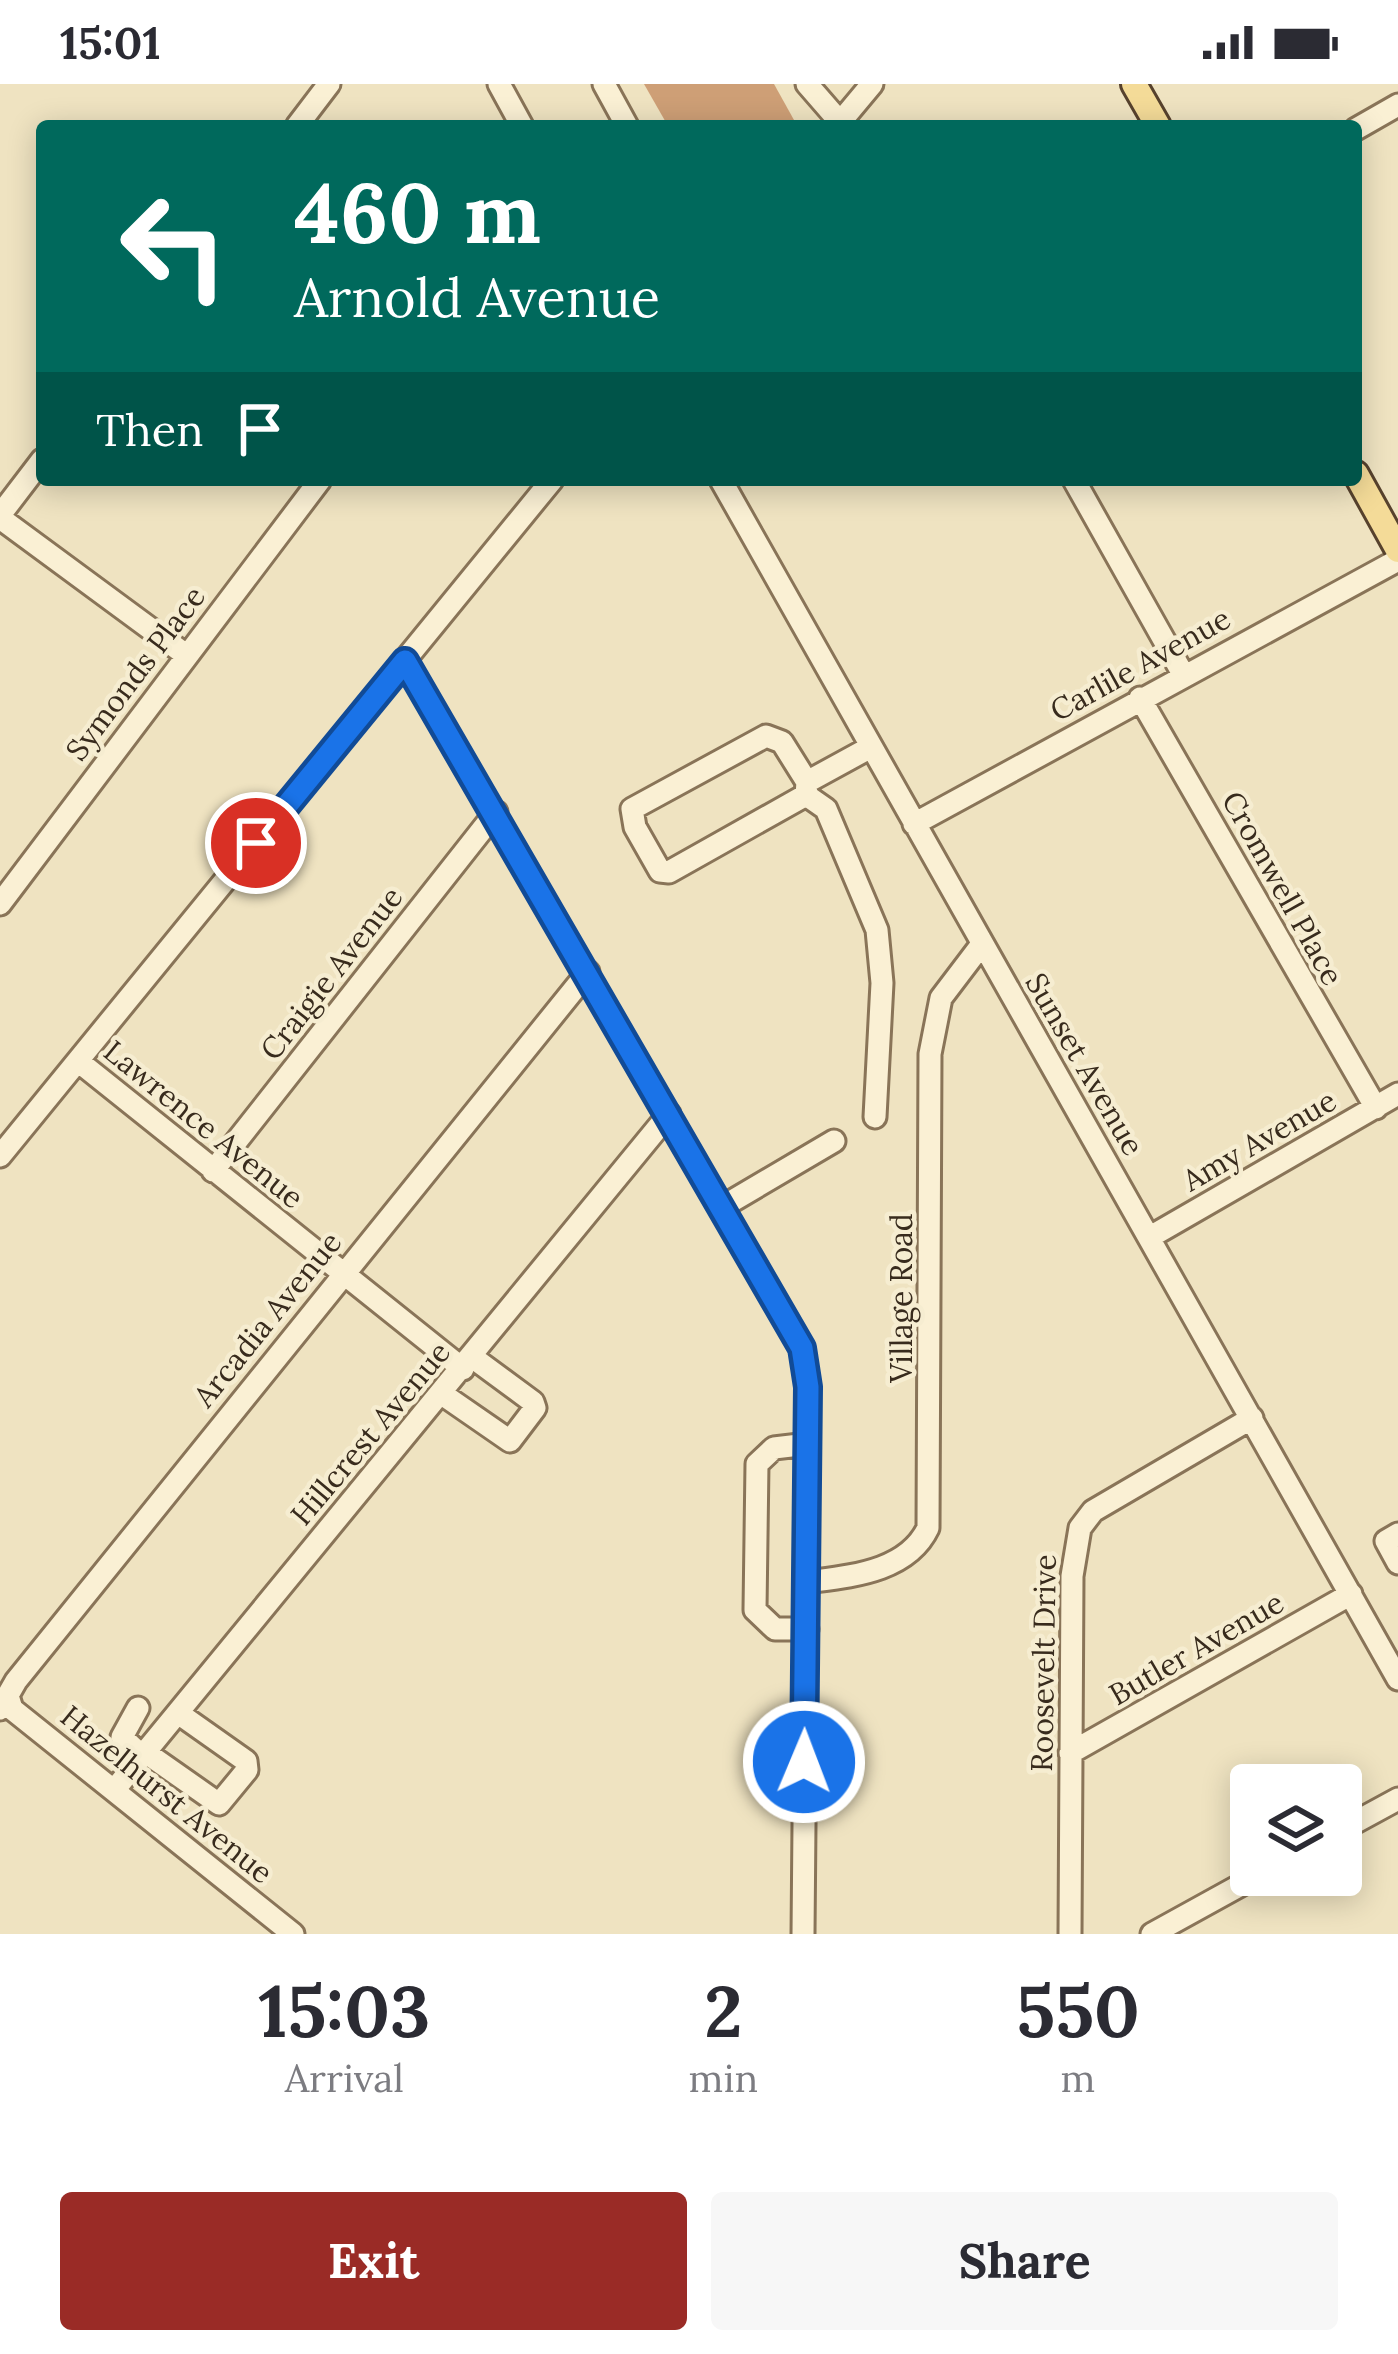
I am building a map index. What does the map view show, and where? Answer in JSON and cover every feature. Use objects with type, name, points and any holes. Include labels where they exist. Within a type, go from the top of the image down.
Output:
[{"type":"main road","points":[[1134,84],[1155,120]]},
{"type":"main road","points":[[1362,486],[1398,550]]},
{"type":"street","points":[[302,120],[329,84]]},
{"type":"street","points":[[499,84],[519,120]]},
{"type":"street","points":[[604,84],[623,120]]},
{"type":"street","points":[[807,84],[836,120]]},
{"type":"street","points":[[842,120],[872,84]]},
{"type":"street","points":[[1362,125],[1398,105]]},
{"type":"street","points":[[36,468],[0,517],[186,655]]},
{"type":"street","name":"Symonds Place","points":[[0,904],[315,486]]},
{"type":"street","points":[[0,1156],[547,486]]},
{"type":"street","name":"Sunset Avenue","points":[[724,486],[1351,1594],[1389,1640],[1398,1678]]},
{"type":"street","points":[[1077,486],[1183,674]]},
{"type":"street","name":"Carlile Avenue","points":[[914,824],[1398,560]]},
{"type":"street","points":[[405,661],[802,1348],[808,1444],[803,1934]]},
{"type":"street","name":"Cromwell Place","points":[[1140,698],[1376,1108]]},
{"type":"street","points":[[871,747],[806,788],[669,872],[660,871],[635,827],[632,809],[766,736],[782,742],[806,788],[826,809],[878,930],[882,983],[875,1117]]},
{"type":"street","name":"Craigie Avenue","points":[[213,1171],[496,812]]},
{"type":"street","name":"Village Road","points":[[808,1582],[890,1564],[913,1552],[928,1528],[930,1054],[941,998],[982,944]]},
{"type":"street","name":"Arcadia Avenue","points":[[4,1704],[16,1681],[588,972]]},
{"type":"street","name":"Lawrence Avenue","points":[[78,1061],[342,1273],[467,1363],[533,1402],[535,1408],[510,1441],[442,1394]]},
{"type":"street","name":"Amy Avenue","points":[[1150,1237],[1398,1094]]},
{"type":"street","name":"Hillcrest Avenue","points":[[116,1789],[669,1114]]},
{"type":"street","points":[[722,1207],[834,1141]]},
{"type":"street","name":"Roosevelt Drive","points":[[1070,1934],[1072,1576],[1080,1528],[1114,1497],[1252,1418]]},
{"type":"street","points":[[807,1629],[776,1629],[755,1610],[757,1463],[774,1448],[808,1444]]},
{"type":"street","points":[[1398,1534],[1386,1540],[1398,1563]]},
{"type":"street","name":"Butler Avenue","points":[[1070,1753],[1351,1594]]},
{"type":"street","name":"Hazelhurst Avenue","points":[[4,1704],[293,1934]]},
{"type":"street","points":[[138,1708],[122,1737],[219,1804],[247,1770],[246,1761],[178,1713]]},
{"type":"street","points":[[1362,1818],[1398,1798]]},
{"type":"street","points":[[1152,1934],[1230,1891]]},
{"type":"building","points":[[644,84],[774,84],[794,120],[665,120]]},
{"type":"route","points":[[256,843],[405,661],[802,1348],[808,1387],[804,1762]]}]
